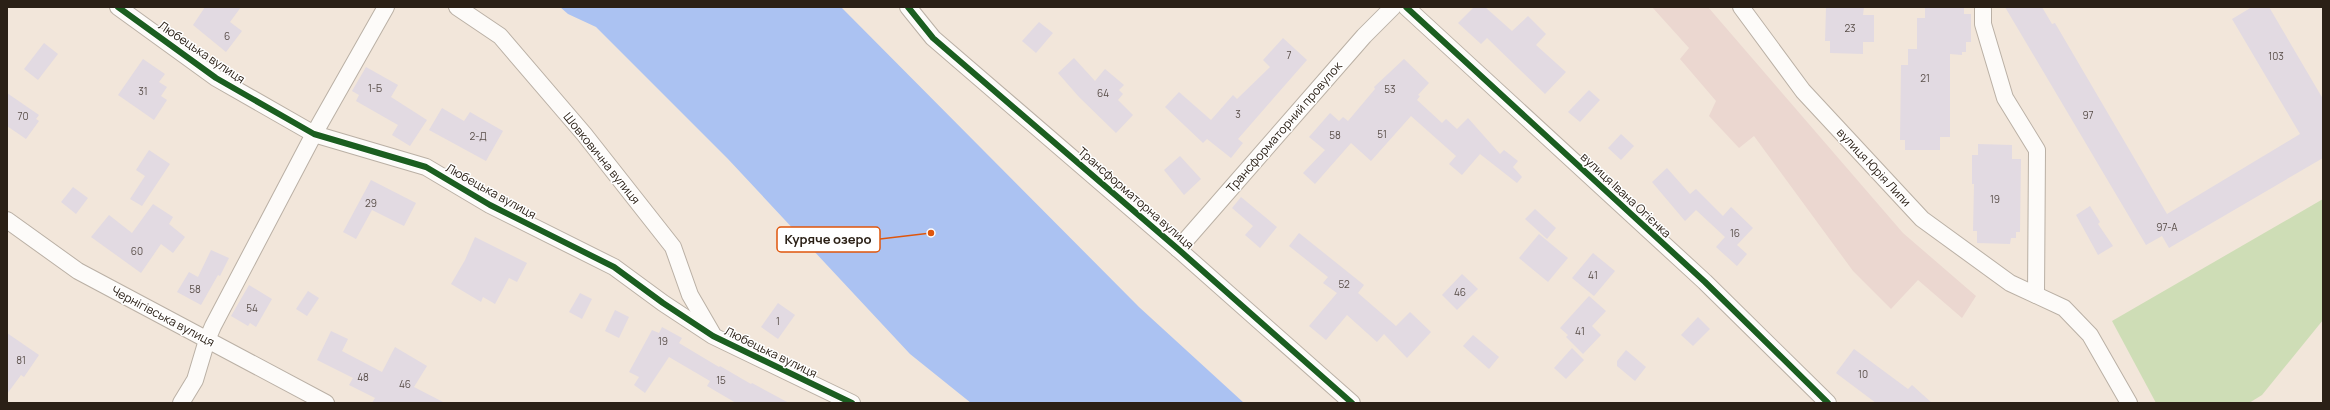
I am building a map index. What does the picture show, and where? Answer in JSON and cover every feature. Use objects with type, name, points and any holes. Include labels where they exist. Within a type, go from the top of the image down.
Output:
[{"type":"street","name":"Любецька вулиця","points":[[118,7],[216,78],[314,134],[426,167],[490,205],[614,267],[663,303],[713,336],[852,403]]},
{"type":"street","points":[[181,403],[195,380],[207,340],[314,134],[386,7]]},
{"type":"street","name":"Шовковична вулиця","points":[[457,7],[500,36],[584,134],[673,247],[690,294],[713,336]]},
{"type":"street","name":"Трансформаторна вулиця","points":[[908,7],[933,38],[1178,249],[1352,403]]},
{"type":"street","name":"Трансформаторний провулок","points":[[1178,249],[1364,36],[1393,7]]},
{"type":"street","name":"вулиця Івана Огієнка","points":[[1406,7],[1705,282],[1828,403]]},
{"type":"street","name":"вулиця Юрія Липи","points":[[1740,7],[1803,91],[1922,219],[2010,283],[2064,308],[2090,334],[2129,403]]},
{"type":"street","points":[[1983,9],[1983,24],[2006,98],[2037,150],[2036,295]]},
{"type":"street","name":"Чернігівська вулиця","points":[[7,220],[78,271],[326,403]]},
{"type":"shaded area","points":[[1652,7],[1708,7],[1903,233],[1976,296],[1962,318],[1918,280],[1891,309],[1853,271],[1754,136],[1739,148],[1709,116],[1716,101],[1680,59],[1689,48]]},
{"type":"green space","points":[[2323,199],[2323,320],[2262,395],[2249,403],[2156,403],[2112,321]]},
{"type":"water","points":[[560,7],[841,7],[1139,307],[1244,403],[971,403],[910,354],[728,159],[596,27],[568,14]]},
{"type":"building","points":[[205,7],[241,7],[230,22],[242,31],[226,52],[193,25]]},
{"type":"building","points":[[1474,7],[1485,7],[1512,31],[1528,16],[1546,34],[1536,45],[1566,72],[1545,94],[1487,38],[1481,44],[1458,23]]},
{"type":"building","points":[[1864,7],[1863,15],[1874,15],[1874,42],[1863,42],[1863,54],[1830,53],[1830,41],[1825,41],[1826,8]]},
{"type":"building","points":[[1925,7],[1964,7],[1964,14],[1971,14],[1971,42],[1966,42],[1966,52],[1962,52],[1962,55],[1950,54],[1950,137],[1940,137],[1940,150],[1905,150],[1905,140],[1900,140],[1901,65],[1908,65],[1908,49],[1917,49],[1917,18],[1925,18]]},
{"type":"building","points":[[2005,7],[2042,7],[2052,24],[2055,23],[2167,214],[2300,134],[2232,19],[2252,7],[2269,7],[2323,99],[2323,158],[2169,248],[2162,236],[2146,245]]},
{"type":"building","points":[[1039,22],[1053,33],[1036,53],[1022,41]]},
{"type":"building","points":[[1283,38],[1307,60],[1238,139],[1243,143],[1231,158],[1207,139],[1203,143],[1165,107],[1179,92],[1211,120],[1233,95],[1237,99],[1270,67],[1263,60]]},
{"type":"building","points":[[44,43],[58,54],[38,80],[24,69]]},
{"type":"building","points":[[1074,58],[1095,81],[1105,69],[1124,85],[1119,90],[1123,94],[1118,100],[1133,115],[1116,133],[1079,97],[1058,73]]},
{"type":"building","points":[[143,59],[165,74],[159,82],[167,87],[161,96],[167,100],[154,120],[118,95]]},
{"type":"building","points":[[1404,59],[1429,83],[1418,95],[1420,96],[1417,100],[1442,123],[1446,119],[1457,129],[1468,118],[1500,154],[1504,150],[1518,161],[1513,167],[1522,177],[1517,183],[1480,154],[1462,175],[1449,164],[1456,156],[1411,116],[1371,161],[1351,143],[1315,184],[1303,173],[1325,150],[1309,137],[1330,113],[1339,121],[1343,117],[1348,121],[1375,89],[1374,87]]},
{"type":"building","points":[[366,67],[398,85],[391,97],[427,120],[410,146],[392,135],[398,125],[356,101],[359,95],[352,91]]},
{"type":"building","points":[[1589,90],[1600,100],[1580,122],[1568,112]]},
{"type":"building","points":[[7,93],[39,115],[36,119],[39,121],[26,139],[7,126]]},
{"type":"building","points":[[442,108],[464,121],[470,112],[503,131],[486,161],[429,130]]},
{"type":"building","points":[[1621,134],[1634,146],[1621,160],[1608,148]]},
{"type":"building","points":[[1978,144],[2012,145],[2012,159],[2021,159],[2020,232],[2016,232],[2016,238],[2011,238],[2010,244],[1977,243],[1977,231],[1973,231],[1974,184],[1972,184],[1972,155],[1978,155]]},
{"type":"building","points":[[149,150],[170,164],[142,206],[130,199],[145,176],[136,170]]},
{"type":"building","points":[[1180,156],[1201,179],[1184,195],[1164,170]]},
{"type":"building","points":[[1667,168],[1690,194],[1696,189],[1723,216],[1731,207],[1753,228],[1737,245],[1747,254],[1737,266],[1716,247],[1725,237],[1696,210],[1685,221],[1652,182]]},
{"type":"building","points":[[371,180],[416,203],[404,226],[372,210],[356,239],[343,232]]},
{"type":"building","points":[[73,187],[88,198],[76,214],[61,202]]},
{"type":"building","points":[[1241,197],[1277,227],[1260,248],[1245,235],[1253,226],[1232,208]]},
{"type":"building","points":[[153,204],[173,217],[169,224],[185,237],[173,253],[161,244],[141,273],[91,237],[109,215],[132,233]]},
{"type":"building","points":[[2090,206],[2100,222],[2098,224],[2113,246],[2098,255],[2076,215]]},
{"type":"building","points":[[1535,209],[1556,228],[1547,239],[1525,219]]},
{"type":"building","points":[[1299,233],[1364,285],[1358,293],[1396,326],[1410,312],[1431,332],[1407,358],[1384,334],[1377,342],[1347,315],[1326,340],[1309,326],[1337,293],[1323,283],[1328,277],[1289,246]]},
{"type":"building","points":[[1539,234],[1568,258],[1548,282],[1519,258]]},
{"type":"building","points":[[475,237],[527,263],[517,282],[509,278],[495,304],[483,297],[481,302],[451,284],[465,260]]},
{"type":"building","points":[[211,250],[229,258],[220,276],[218,275],[201,305],[177,292],[189,272],[198,277]]},
{"type":"building","points":[[1593,253],[1615,271],[1594,296],[1572,278]]},
{"type":"building","points":[[1462,274],[1478,289],[1457,310],[1442,295]]},
{"type":"building","points":[[249,285],[272,299],[256,327],[250,323],[248,326],[231,316]]},
{"type":"building","points":[[308,291],[319,298],[307,316],[296,309]]},
{"type":"building","points":[[580,293],[592,299],[582,319],[569,312]]},
{"type":"building","points":[[1589,296],[1606,311],[1592,326],[1601,335],[1583,354],[1566,337],[1568,335],[1560,328]]},
{"type":"building","points":[[778,303],[795,315],[778,339],[761,327]]},
{"type":"building","points":[[615,310],[629,317],[619,338],[605,331]]},
{"type":"building","points":[[1698,317],[1710,329],[1693,346],[1681,335]]},
{"type":"building","points":[[662,327],[682,338],[679,343],[719,367],[720,366],[751,384],[752,383],[789,403],[736,403],[707,386],[710,381],[669,357],[645,393],[634,385],[639,377],[629,372],[652,330],[659,333]]},
{"type":"building","points":[[331,331],[348,339],[342,351],[382,372],[395,347],[427,366],[414,387],[445,403],[372,403],[375,398],[349,385],[353,378],[317,360]]},
{"type":"building","points":[[7,333],[39,355],[24,377],[21,375],[7,394]]},
{"type":"building","points":[[1473,335],[1499,357],[1489,369],[1463,346]]},
{"type":"building","points":[[1572,348],[1584,360],[1566,379],[1554,368]]},
{"type":"building","points":[[1854,349],[1908,389],[1912,385],[1932,403],[1876,403],[1836,373]]},
{"type":"building","points":[[1626,350],[1646,367],[1635,381],[1617,366],[1617,361]]},
{"type":"cycle path","points":[[118,7],[216,78],[314,134],[426,167],[490,205],[614,267],[663,303],[713,336],[852,403]]},
{"type":"cycle path","points":[[908,7],[933,38],[1178,249],[1352,403]]},
{"type":"cycle path","points":[[1406,7],[1705,282],[1828,403]]},
{"type":"place","name":"Куряче озеро","points":[[931,233]]}]
